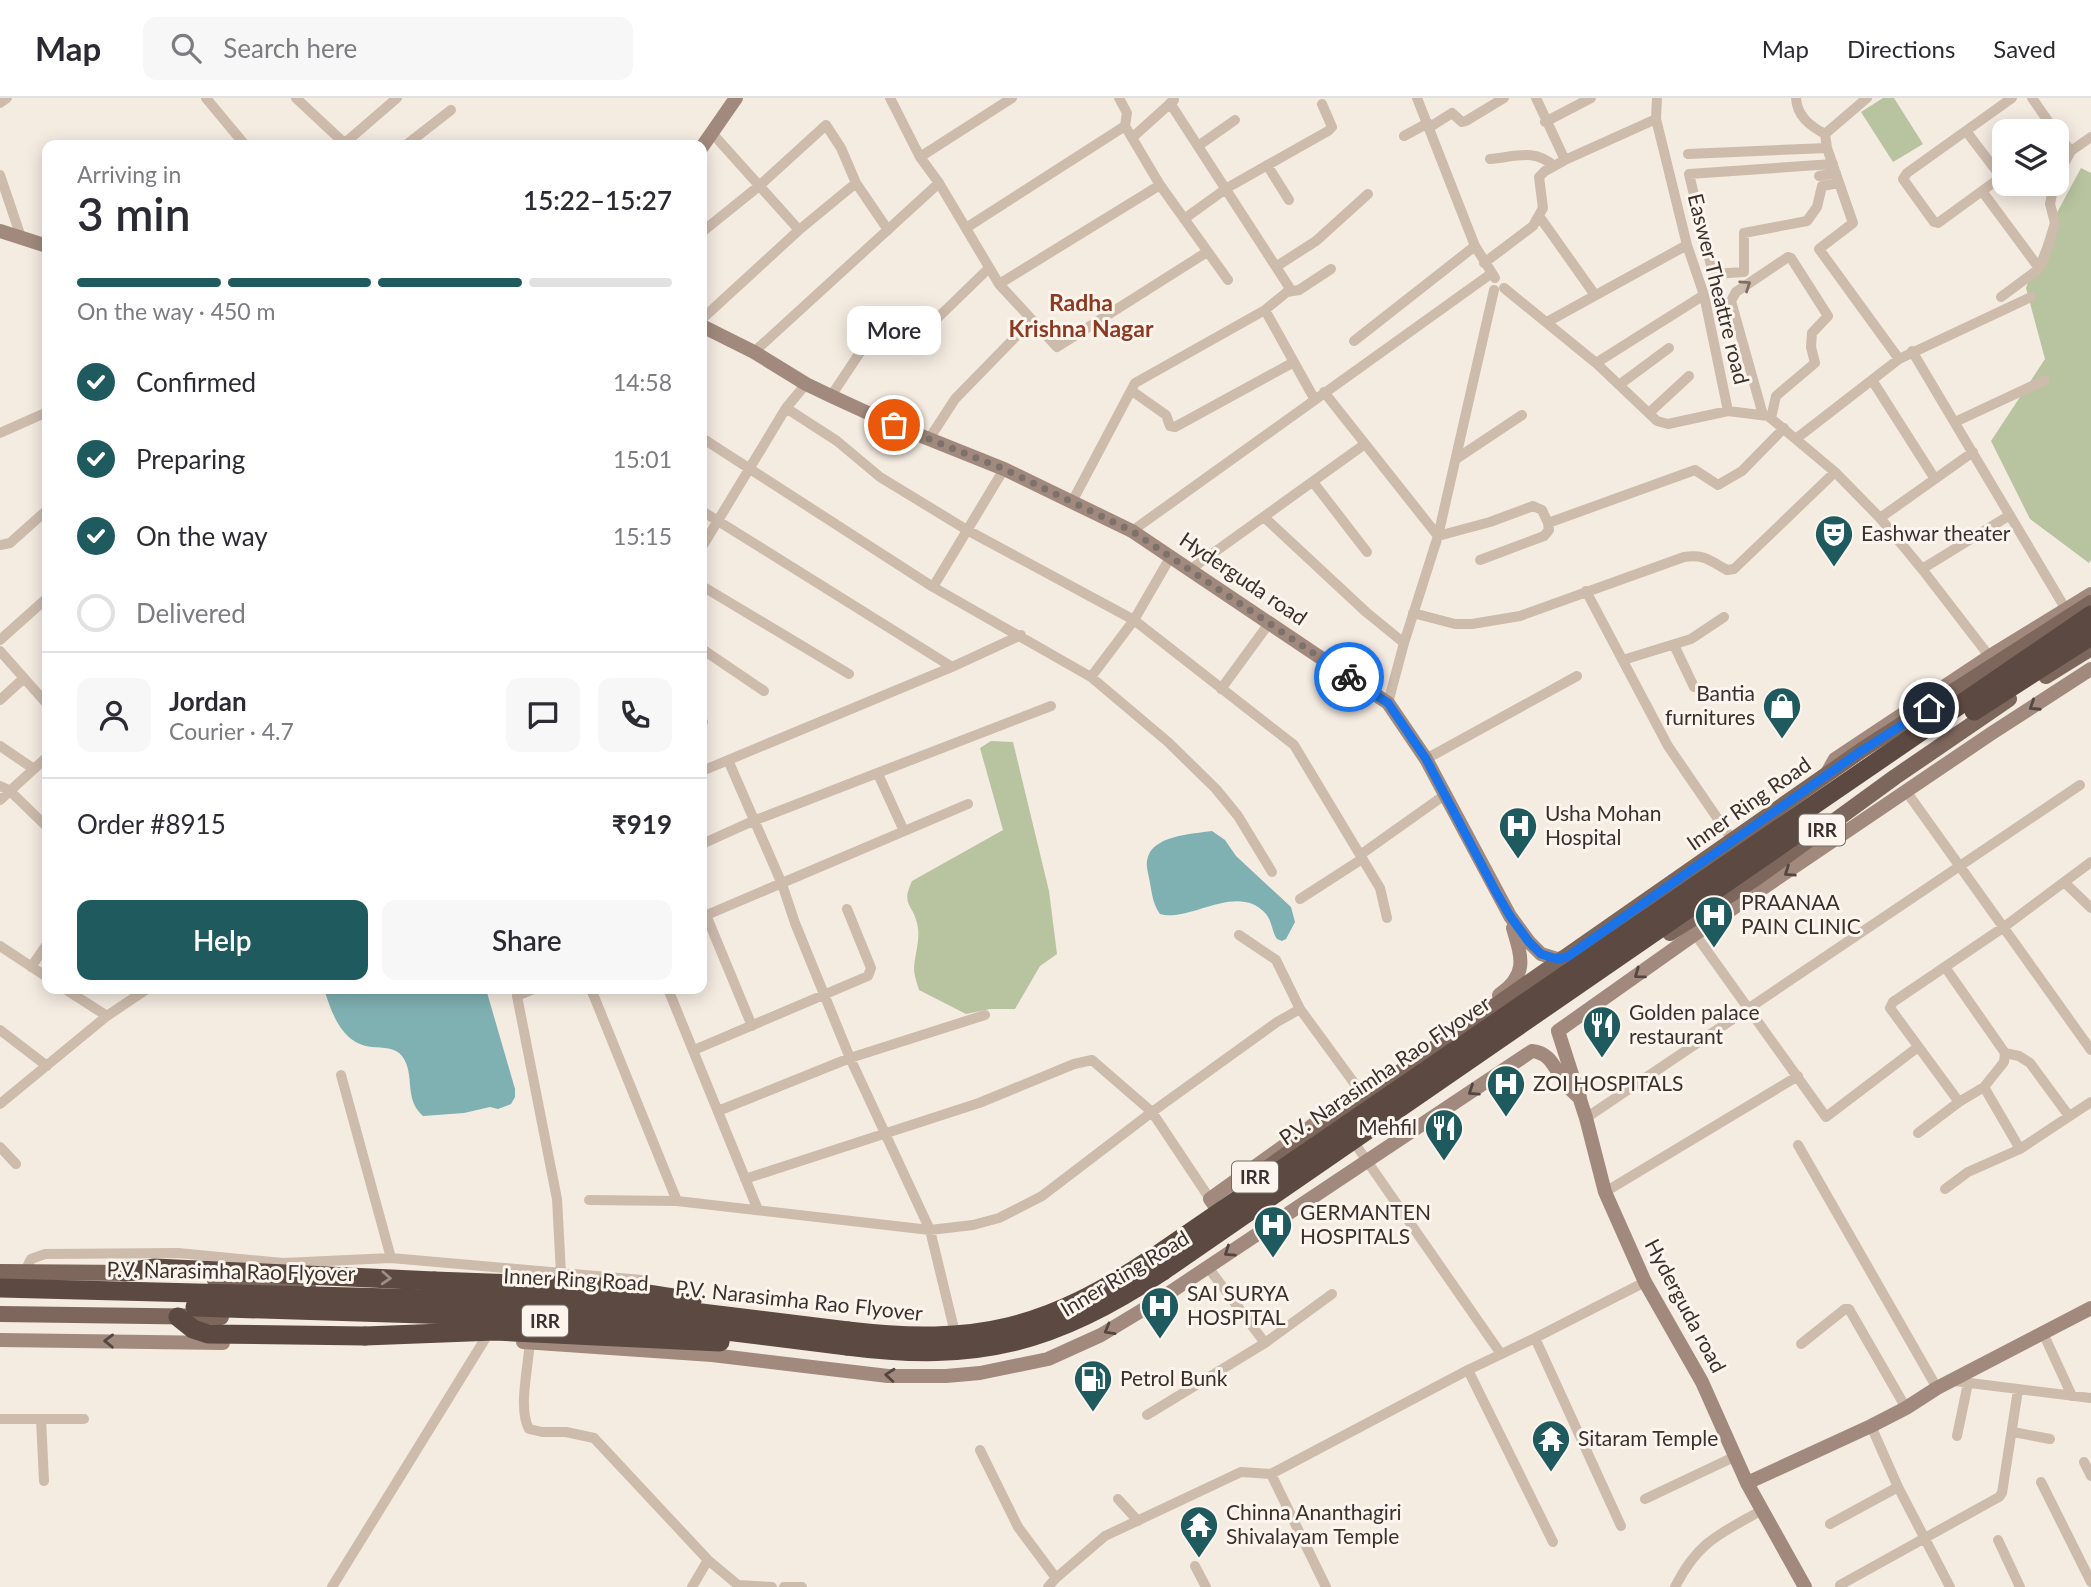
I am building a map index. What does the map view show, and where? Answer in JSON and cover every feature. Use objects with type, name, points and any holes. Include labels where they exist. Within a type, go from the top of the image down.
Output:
[{"type":"highway","name":"P.V. Narasimha Rao Flyover","points":[[0,1301],[615,1320],[847,1339],[925,1338],[987,1332],[1046,1317],[1101,1291],[1165,1250],[2091,615]]},
{"type":"highway","name":"P.V. Narasimha Rao Flyover","points":[[0,1288],[551,1302],[677,1310],[926,1353],[990,1348],[1052,1331],[1109,1305],[1163,1271],[1978,709],[2091,636]]},
{"type":"highway","points":[[124,1272],[155,1268],[546,1284],[646,1292],[847,1339]]},
{"type":"highway","points":[[178,1317],[193,1328],[208,1334],[365,1336],[508,1332],[847,1339]]},
{"type":"main road","name":"Inner Ring Road","points":[[0,1314],[529,1320],[689,1329],[738,1335],[847,1339],[956,1333],[1016,1323],[1100,1289],[1152,1255],[1212,1203],[1825,776],[1993,661],[2068,613],[2091,603]]},
{"type":"main road","name":"Inner Ring Road","points":[[0,1272],[124,1272],[400,1295],[615,1302],[847,1339],[894,1359],[960,1359],[1024,1349],[1084,1327],[1203,1260],[1363,1154],[1663,937],[1756,878],[1895,776],[2091,648]]},
{"type":"street","points":[[0,103],[6,98]]},
{"type":"street","points":[[206,98],[241,140]]},
{"type":"street","points":[[296,98],[341,140]]},
{"type":"street","points":[[348,140],[397,98]]},
{"type":"street","points":[[707,140],[736,98]]},
{"type":"street","points":[[890,98],[920,157],[939,183],[999,284],[1057,347],[1208,252]]},
{"type":"street","points":[[920,157],[1012,98]]},
{"type":"street","points":[[1119,98],[1127,113],[1125,126],[1160,185],[1227,280]]},
{"type":"street","points":[[1417,98],[1475,246],[1494,278],[1596,363],[1657,421],[1668,424],[1728,411]]},
{"type":"street","points":[[1404,136],[1452,113],[1462,122],[1466,121],[1504,98]]},
{"type":"street","points":[[1535,98],[1565,160]]},
{"type":"street","points":[[1545,122],[1591,98]]},
{"type":"street","name":"Easwer Theattre road","points":[[1657,98],[1656,119],[1687,245],[1704,295],[1728,411],[1767,416]]},
{"type":"street","points":[[1796,98],[1797,108],[1804,118],[1825,134],[1827,148],[1853,223],[1819,249],[1899,359]]},
{"type":"street","points":[[1825,134],[1867,98]]},
{"type":"street","points":[[1992,184],[1938,223],[1934,222],[1903,179],[1907,173],[2012,98]]},
{"type":"street","points":[[2032,98],[2046,119]]},
{"type":"street","points":[[1133,137],[1173,100],[1198,146],[1288,283],[1287,292]]},
{"type":"street","points":[[1184,219],[1227,188],[1332,127],[1322,104]]},
{"type":"street","points":[[412,140],[451,110]]},
{"type":"street","points":[[1132,531],[1320,396],[1494,278],[1533,226],[1543,208],[1543,191],[1538,180],[1545,171],[1656,119]]},
{"type":"street","points":[[1198,146],[1235,120]]},
{"type":"street","points":[[707,228],[759,186],[826,125],[841,148],[856,183],[888,230]]},
{"type":"street","points":[[966,228],[1125,126]]},
{"type":"street","points":[[1966,131],[1992,164]]},
{"type":"street","points":[[712,133],[799,230]]},
{"type":"street","points":[[2069,155],[2091,137]]},
{"type":"street","points":[[1688,154],[1827,148]]},
{"type":"street","points":[[1490,159],[1535,155],[1544,157],[1554,166]]},
{"type":"street","points":[[1267,166],[1289,200]]},
{"type":"street","points":[[1819,176],[1817,208],[1807,221],[1744,233],[1744,272],[1713,274],[1689,174],[1819,176],[1836,173]]},
{"type":"street","points":[[1819,176],[1836,173]]},
{"type":"street","points":[[0,175],[21,237]]},
{"type":"street","points":[[707,314],[799,230],[856,183]]},
{"type":"street","points":[[754,352],[939,183]]},
{"type":"street","points":[[999,284],[1160,185]]},
{"type":"street","points":[[1982,191],[2039,268]]},
{"type":"street","points":[[1277,266],[1316,241],[1368,194]]},
{"type":"street","points":[[2001,297],[2043,262],[2055,223],[2050,204],[2052,196]]},
{"type":"street","points":[[1539,216],[1595,295]]},
{"type":"street","points":[[0,231],[42,244]]},
{"type":"street","points":[[1547,322],[1687,245]]},
{"type":"street","points":[[1354,341],[1475,246]]},
{"type":"street","points":[[1767,416],[1776,396],[1812,367],[1815,359],[1811,347],[1812,333],[1828,316],[1788,257],[1736,292],[1731,300],[1767,416],[1835,472],[1880,518],[1993,661],[2014,696]]},
{"type":"street","points":[[831,396],[861,351],[884,337],[906,342],[918,337],[989,268]]},
{"type":"street","points":[[1073,500],[1135,383],[1265,310],[1287,292],[1299,290],[1331,269]]},
{"type":"street","points":[[1388,703],[1438,536],[1494,278]]},
{"type":"street","points":[[1596,363],[1704,295]]},
{"type":"street","points":[[1797,438],[1912,351],[2031,297]]},
{"type":"street","points":[[1265,310],[1294,362],[1320,396],[1365,444],[1438,536]]},
{"type":"street","points":[[929,439],[955,399],[1031,321]]},
{"type":"street","name":"Hyderguda road","points":[[707,328],[831,396],[1004,469],[1073,500],[1132,531],[1388,703],[1426,759],[1510,916],[1541,954],[1557,959],[1567,957]]},
{"type":"street","points":[[1619,385],[1669,348]]},
{"type":"street","points":[[1912,351],[2068,613],[2091,594]]},
{"type":"street","points":[[1132,391],[1166,415],[1170,426],[1175,428],[1294,362]]},
{"type":"street","points":[[1649,413],[1689,376]]},
{"type":"street","points":[[1872,380],[1935,479]]},
{"type":"street","points":[[1955,422],[2045,380]]},
{"type":"street","points":[[707,539],[786,408],[806,384]]},
{"type":"street","points":[[1760,400],[1774,403]]},
{"type":"street","points":[[786,408],[836,441],[880,477],[967,530],[1134,620],[1294,745],[1380,888],[1387,918]]},
{"type":"street","points":[[0,433],[42,414]]},
{"type":"street","points":[[1456,459],[1522,415]]},
{"type":"street","points":[[1548,523],[1695,470],[1707,476],[1712,483],[1723,484],[1742,471],[1784,428]]},
{"type":"street","points":[[707,441],[933,587],[1091,677],[1168,742],[1216,789],[1238,816],[1272,872]]},
{"type":"street","points":[[1191,569],[1365,444]]},
{"type":"street","points":[[1880,518],[1973,452]]},
{"type":"street","points":[[933,587],[1004,469]]},
{"type":"street","points":[[1413,613],[1455,624],[1472,624],[1520,616],[1684,557],[1697,555],[1727,570],[1734,569],[1835,472]]},
{"type":"street","points":[[1313,482],[1367,552]]},
{"type":"street","points":[[1438,536],[1490,522],[1533,506],[1542,510],[1549,530],[1544,536],[1480,560]]},
{"type":"street","points":[[0,545],[10,543],[42,514]]},
{"type":"street","points":[[707,514],[952,667]]},
{"type":"street","points":[[1922,569],[2010,515]]},
{"type":"street","points":[[1264,517],[1366,612],[1404,643]]},
{"type":"street","points":[[1091,677],[1134,620],[1171,556]]},
{"type":"street","points":[[707,589],[849,674]]},
{"type":"street","points":[[1586,591],[1668,746],[1733,841]]},
{"type":"street","points":[[0,640],[42,602]]},
{"type":"street","points":[[1623,660],[1691,639],[1724,617]]},
{"type":"street","points":[[1221,689],[1270,622]]},
{"type":"street","points":[[707,769],[952,667],[1021,635]]},
{"type":"street","points":[[1674,645],[1695,687]]},
{"type":"street","points":[[0,651],[42,694]]},
{"type":"street","points":[[707,652],[764,691]]},
{"type":"street","points":[[1918,1047],[1827,1121],[1798,1076],[1695,934],[2091,669]]},
{"type":"street","points":[[1426,759],[1577,676]]},
{"type":"street","points":[[0,700],[24,678]]},
{"type":"street","points":[[707,842],[753,821],[1051,706]]},
{"type":"street","points":[[0,747],[34,769]]},
{"type":"street","points":[[728,760],[782,884],[850,1058],[930,1230],[956,1333]]},
{"type":"street","points":[[0,800],[5,788],[42,762]]},
{"type":"street","points":[[878,774],[904,831]]},
{"type":"street","points":[[1586,1118],[2080,785]]},
{"type":"street","points":[[5,788],[42,822]]},
{"type":"street","points":[[1906,791],[2091,1050]]},
{"type":"street","points":[[1300,899],[1446,794]]},
{"type":"street","points":[[707,915],[968,804]]},
{"type":"street","points":[[1959,1102],[1890,1009],[1893,1002],[2004,927],[2091,862]]},
{"type":"street","points":[[2064,882],[2091,908]]},
{"type":"street","points":[[694,1050],[868,976],[871,972],[848,909]]},
{"type":"street","points":[[745,1179],[979,1103],[1085,1060],[1092,1060],[1152,1112],[1212,1203],[1360,1091],[1512,986],[1521,970],[1521,955],[1510,916]]},
{"type":"street","points":[[707,923],[752,1026]]},
{"type":"street","name":"Hyderguda road","points":[[1695,934],[1558,1031],[1586,1118],[1605,1192],[1645,1282],[1702,1382],[1747,1483],[1805,1587]]},
{"type":"street","points":[[1239,935],[1276,960],[1300,1009],[1360,1091]]},
{"type":"street","points":[[0,946],[42,974]]},
{"type":"street","points":[[32,967],[42,952]]},
{"type":"street","points":[[1918,1133],[1984,1087],[2004,1062],[2005,1053],[1945,967]]},
{"type":"street","points":[[73,994],[107,1016]]},
{"type":"street","points":[[0,1104],[107,1016],[140,994]]},
{"type":"street","points":[[522,994],[517,996],[556,1199],[561,1273]]},
{"type":"street","points":[[593,994],[677,1201]]},
{"type":"street","points":[[670,994],[758,1210]]},
{"type":"street","points":[[589,1200],[677,1201],[930,1230],[973,1225],[999,1218],[1042,1196],[1152,1112],[1277,1022],[1300,1009]]},
{"type":"street","points":[[718,1111],[850,1058],[985,1015]]},
{"type":"street","points":[[0,1030],[47,1066]]},
{"type":"street","points":[[1501,1354],[1363,1154],[1532,1051],[1541,1052],[1549,1058],[1564,1082],[1580,1098]]},
{"type":"street","points":[[2005,1053],[2019,1056],[2030,1063],[2069,1116]]},
{"type":"street","points":[[341,1075],[391,1258]]},
{"type":"street","points":[[1605,1192],[1798,1076]]},
{"type":"street","points":[[1984,1087],[2020,1149]]},
{"type":"street","points":[[1945,1189],[1968,1172],[2020,1149],[2091,1102]]},
{"type":"street","points":[[1798,1144],[1937,1388]]},
{"type":"street","points":[[0,1147],[16,1164]]},
{"type":"street","points":[[27,1267],[31,1259],[44,1254],[178,1253],[283,1264],[391,1258],[642,1280]]},
{"type":"street","points":[[0,1340],[373,1345],[485,1339],[712,1355],[888,1376],[934,1377],[980,1373],[1048,1359],[1070,1350],[1135,1315],[1203,1260],[1265,1343]]},
{"type":"street","name":"Inner Ring Road","points":[[0,1266],[49,1267],[54,1272]]},
{"type":"street","points":[[980,1450],[1018,1527],[1052,1583],[1105,1536],[1241,1472],[1271,1474],[1468,1370],[1645,1282]]},
{"type":"street","points":[[1147,1415],[1265,1343],[1332,1294]]},
{"type":"street","points":[[1801,1344],[1844,1309],[1849,1309],[1906,1408]]},
{"type":"street","points":[[1747,1483],[1871,1426],[1937,1388],[1961,1382],[2043,1333],[2090,1310]]},
{"type":"street","points":[[332,1587],[485,1339],[484,1319]]},
{"type":"street","points":[[529,1320],[525,1401],[525,1422],[529,1429],[566,1432],[594,1438],[708,1560],[738,1585],[772,1587]]},
{"type":"street","points":[[2043,1333],[2072,1396]]},
{"type":"street","points":[[1535,1338],[1621,1526]]},
{"type":"street","points":[[1468,1370],[1553,1542]]},
{"type":"street","points":[[1961,1382],[2091,1398]]},
{"type":"street","points":[[1957,1436],[1961,1382]]},
{"type":"street","points":[[1840,1585],[1999,1497],[2013,1432],[2018,1390]]},
{"type":"street","points":[[0,1419],[85,1419]]},
{"type":"street","points":[[41,1419],[44,1481]]},
{"type":"street","points":[[1871,1426],[1898,1487],[1950,1587]]},
{"type":"street","points":[[2013,1432],[2050,1439]]},
{"type":"street","points":[[1645,1499],[1736,1456]]},
{"type":"street","points":[[2084,1462],[2091,1476]]},
{"type":"street","points":[[1271,1474],[1323,1586]]},
{"type":"street","points":[[2041,1482],[2091,1582],[2082,1587]]},
{"type":"street","points":[[1830,1524],[1898,1487]]},
{"type":"street","points":[[1118,1499],[1138,1521]]},
{"type":"street","points":[[1675,1587],[1694,1554],[1710,1540],[1762,1510]]},
{"type":"street","points":[[1998,1540],[2020,1587]]},
{"type":"street","points":[[692,1587],[708,1560]]},
{"type":"street","points":[[1195,1566],[1206,1587]]},
{"type":"street","points":[[784,1587],[802,1587]]},
{"type":"green space","points":[[1883,98],[1894,98],[1923,144],[1893,162],[1861,112]]},
{"type":"green space","points":[[2081,168],[2091,173],[2089,563],[2030,519],[1991,441],[2045,359],[2026,288],[2053,220],[2066,196],[2069,196],[2069,190]]},
{"type":"green space","points":[[991,741],[1013,742],[1049,891],[1057,954],[1040,966],[1015,1009],[990,1009],[966,1014],[919,990],[914,968],[918,929],[907,895],[912,881],[1003,830],[980,748]]},
{"type":"water","points":[[1212,831],[1225,840],[1236,856],[1291,907],[1295,922],[1286,939],[1277,939],[1266,914],[1255,905],[1242,901],[1185,913],[1160,914],[1153,899],[1147,869],[1150,852],[1174,837]]},
{"type":"water","points":[[326,994],[487,994],[515,1097],[511,1104],[498,1109],[490,1107],[464,1113],[423,1116],[413,1102],[408,1071],[402,1056],[392,1049],[362,1045],[353,1040],[340,1026]]},
{"type":"way so far","points":[[894,425],[1004,469],[1073,500],[1132,531],[1349,677]]},
{"type":"place","name":"More","points":[[894,425]]},
{"type":"place","name":"Eashwar theater","points":[[1834,568]]},
{"type":"place","name":"Bantia furnitures","points":[[1782,740]]},
{"type":"place","name":"Usha Mohan Hospital","points":[[1518,860]]},
{"type":"place","name":"PRAANAA PAIN CLINIC","points":[[1714,949]]},
{"type":"place","name":"Golden palace restaurant","points":[[1602,1059]]},
{"type":"place","name":"ZOI HOSPITALS","points":[[1506,1118]]},
{"type":"place","name":"Mehfil","points":[[1444,1162]]},
{"type":"place","name":"GERMANTEN HOSPITALS","points":[[1273,1259]]},
{"type":"place","name":"SAI SURYA HOSPITAL","points":[[1160,1340]]},
{"type":"place","name":"Petrol Bunk","points":[[1093,1413]]},
{"type":"place","name":"Sitaram Temple","points":[[1551,1473]]},
{"type":"place","name":"Chinna Ananthagiri Shivalayam Temple","points":[[1199,1559]]},
{"type":"district","name":"Radha Krishna Nagar","points":[[1081,316]]},
{"type":"route","points":[[1349,677],[1388,703],[1426,759],[1510,916],[1541,954],[1557,959],[1567,957],[1861,751],[1929,708]]}]
